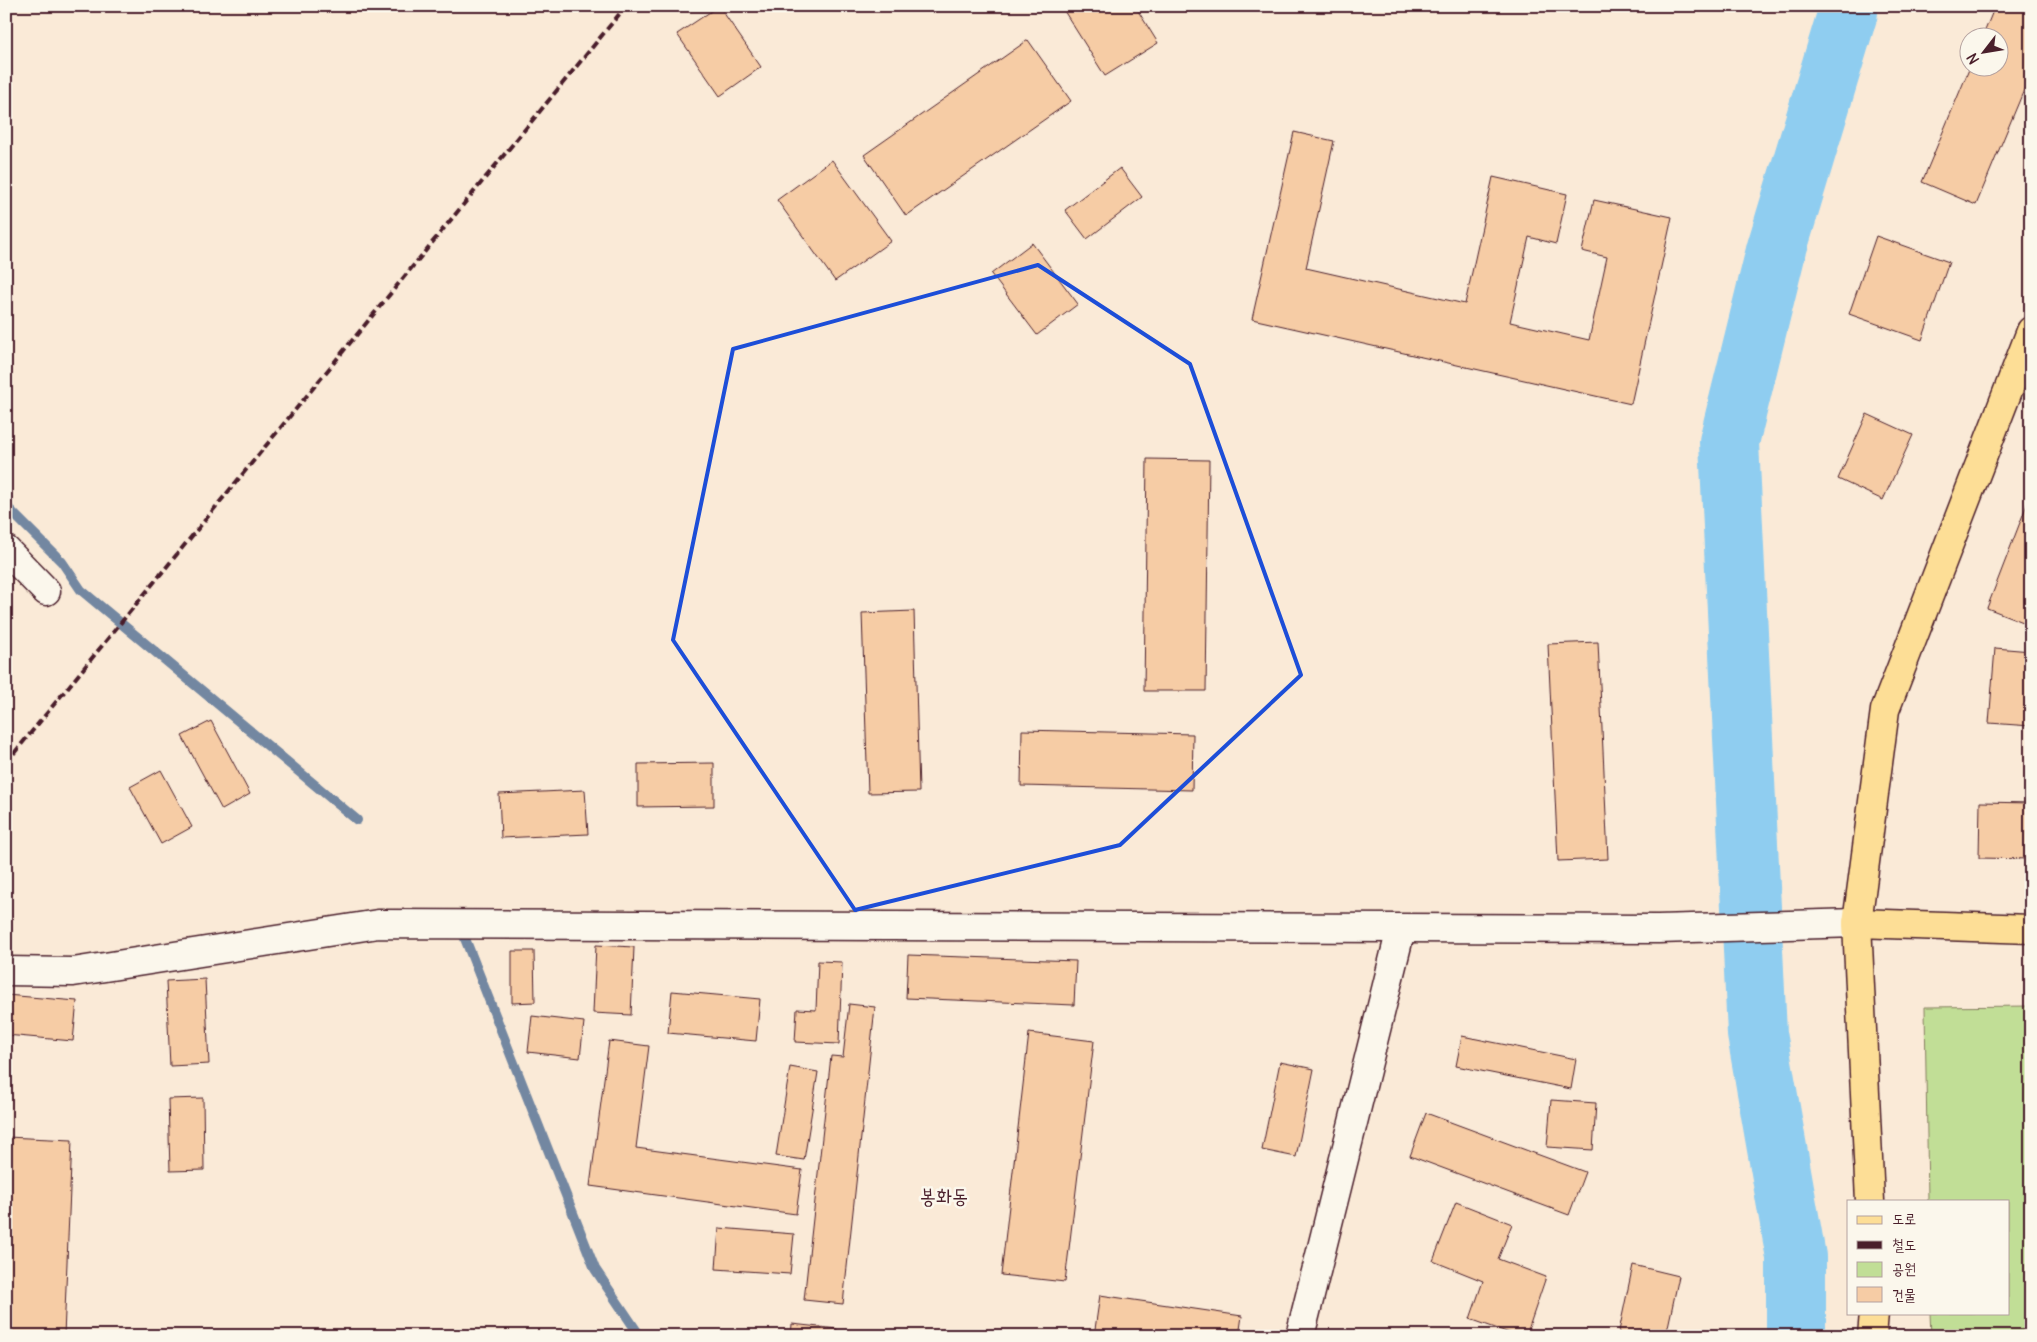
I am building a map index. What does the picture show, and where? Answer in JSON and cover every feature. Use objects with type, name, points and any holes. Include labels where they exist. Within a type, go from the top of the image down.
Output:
[{"type":"main road","points":[[1870,1200],[1857,923],[1886,710],[2031,331]]},
{"type":"main road","points":[[1857,923],[2031,929]]},
{"type":"main road","points":[[1872,1336],[1874,1314]]},
{"type":"street","points":[[6,550],[46,591]]},
{"type":"street","points":[[6,971],[73,972],[378,924],[1658,929],[1857,923]]},
{"type":"street","points":[[1300,1336],[1401,929]]},
{"type":"highlighted area","points":[[1038,265],[1190,364],[1301,675],[1120,845],[855,910],[673,640],[733,349]]},
{"type":"green space","points":[[2031,1006],[2031,1336],[1931,1336],[1930,1314],[2010,1314],[2010,1200],[1928,1200],[1925,1007]]},
{"type":"building","points":[[719,6],[761,67],[720,96],[677,34]]},
{"type":"building","points":[[1061,6],[1135,6],[1158,43],[1105,76]]},
{"type":"building","points":[[1995,6],[2031,6],[2031,73],[1976,205],[1922,182],[1965,78],[2010,78],[2010,28],[1986,28]]},
{"type":"building","points":[[1028,40],[1071,101],[906,216],[864,155]]},
{"type":"building","points":[[1294,132],[1334,141],[1306,268],[1465,304],[1493,177],[1567,194],[1556,244],[1529,237],[1510,322],[1589,340],[1607,257],[1582,251],[1594,200],[1672,217],[1631,404],[1252,319]]},
{"type":"building","points":[[832,160],[891,241],[835,281],[777,200]]},
{"type":"building","points":[[1120,168],[1142,197],[1087,239],[1065,210]]},
{"type":"building","points":[[1876,236],[1949,262],[1922,340],[1849,314]]},
{"type":"building","points":[[1032,243],[1078,304],[1037,335],[991,274]]},
{"type":"building","points":[[1867,414],[1913,435],[1883,500],[1838,479]]},
{"type":"building","points":[[1147,459],[1209,460],[1206,691],[1144,691]]},
{"type":"building","points":[[2031,494],[2031,625],[1987,608]]},
{"type":"building","points":[[914,611],[919,792],[868,793],[862,613]]},
{"type":"building","points":[[1598,642],[1608,859],[1558,861],[1548,644]]},
{"type":"building","points":[[1995,648],[2031,651],[2031,726],[1989,723]]},
{"type":"building","points":[[211,721],[250,794],[222,810],[182,736]]},
{"type":"building","points":[[1022,730],[1193,734],[1192,790],[1021,786]]},
{"type":"building","points":[[714,763],[714,806],[638,807],[638,764]]},
{"type":"building","points":[[161,770],[192,827],[161,844],[130,787]]},
{"type":"building","points":[[585,790],[588,834],[501,838],[499,794]]},
{"type":"building","points":[[1980,802],[2031,803],[2031,859],[1979,858]]},
{"type":"building","points":[[596,945],[634,947],[631,1015],[593,1013]]},
{"type":"building","points":[[512,951],[534,951],[535,1002],[512,1003]]},
{"type":"building","points":[[908,955],[1076,961],[1074,1005],[906,998]]},
{"type":"building","points":[[818,961],[842,962],[839,1044],[795,1042],[797,1009],[816,1010]]},
{"type":"building","points":[[205,979],[209,1064],[170,1066],[166,981]]},
{"type":"building","points":[[672,991],[760,999],[756,1041],[668,1033]]},
{"type":"building","points":[[6,995],[77,1001],[73,1041],[6,1035]]},
{"type":"building","points":[[849,1004],[875,1007],[843,1304],[804,1300],[831,1056],[843,1057]]},
{"type":"building","points":[[532,1016],[584,1022],[580,1058],[528,1052]]},
{"type":"building","points":[[1029,1033],[1094,1041],[1065,1282],[1001,1275]]},
{"type":"building","points":[[1462,1036],[1576,1059],[1571,1089],[1456,1066]]},
{"type":"building","points":[[609,1041],[649,1046],[636,1148],[802,1170],[796,1214],[590,1186]]},
{"type":"building","points":[[1280,1062],[1314,1069],[1296,1157],[1262,1150]]},
{"type":"building","points":[[790,1067],[818,1072],[804,1160],[776,1156]]},
{"type":"building","points":[[203,1098],[204,1170],[170,1171],[168,1099]]},
{"type":"building","points":[[1551,1100],[1596,1103],[1593,1150],[1547,1147]]},
{"type":"building","points":[[1426,1113],[1585,1172],[1569,1215],[1410,1156]]},
{"type":"building","points":[[6,1137],[72,1140],[64,1336],[6,1336]]},
{"type":"building","points":[[1456,1202],[1512,1224],[1498,1259],[1546,1277],[1526,1336],[1518,1336],[1470,1319],[1483,1281],[1433,1261]]},
{"type":"building","points":[[719,1228],[794,1234],[790,1274],[716,1269]]},
{"type":"building","points":[[1633,1265],[1679,1276],[1666,1336],[1618,1336]]},
{"type":"building","points":[[1100,1295],[1242,1316],[1239,1336],[1094,1336]]},
{"type":"building","points":[[792,1324],[837,1329],[837,1336],[791,1336]]},
{"type":"waterway","points":[[1796,1336],[1796,1257],[1757,1034],[1729,442],[1776,251],[1848,12],[1848,6]]},
{"type":"waterway","points":[[6,506],[62,562],[81,590],[357,820]]},
{"type":"waterway","points":[[464,936],[595,1269],[640,1336]]},
{"type":"railway","points":[[6,763],[626,6]]},
{"type":"district","name":"봉화동","points":[[944,1196]]}]
